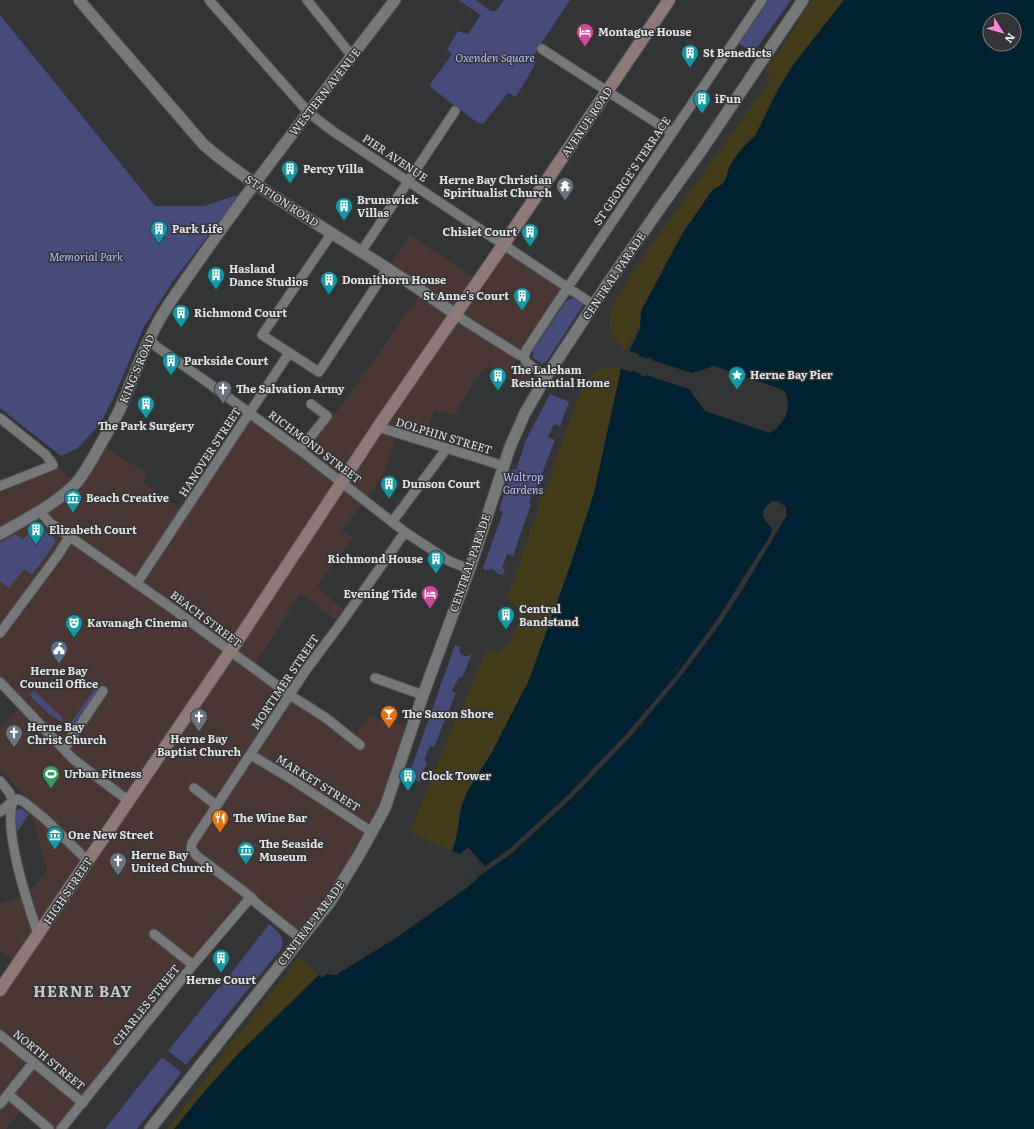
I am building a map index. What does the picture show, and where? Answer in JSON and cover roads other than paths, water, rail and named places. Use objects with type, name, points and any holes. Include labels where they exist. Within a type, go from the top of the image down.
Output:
[{"type":"main road","name":"AVENUE ROAD","points":[[378,427],[669,0]]},
{"type":"main road","name":"HIGH STREET","points":[[0,990],[129,801],[378,427]]},
{"type":"street","name":"STATION ROAD","points":[[79,0],[204,145],[222,160],[254,184],[388,268],[456,314],[465,322],[519,355],[524,356]]},
{"type":"street","name":"PIER AVENUE","points":[[209,0],[309,113],[334,132],[594,305]]},
{"type":"street","points":[[307,0],[352,56]]},
{"type":"street","name":"WESTERN AVENUE","points":[[254,184],[395,0]]},
{"type":"street","name":"ST GEORGE'S TERRACE","points":[[524,356],[527,349],[762,0]]},
{"type":"street","name":"CENTRAL PARADE","points":[[150,1129],[337,892],[372,832],[385,808],[423,695],[469,569],[518,427],[546,377],[594,305],[800,5]]},
{"type":"street","points":[[542,49],[672,134]]},
{"type":"street","points":[[361,252],[455,111]]},
{"type":"street","name":"KING'S ROAD","points":[[0,534],[58,499],[77,482],[92,461],[123,403],[149,339],[167,307],[210,243],[254,184]]},
{"type":"street","points":[[332,233],[262,335],[319,372],[388,268]]},
{"type":"street","name":"RICHMOND STREET","points":[[149,339],[300,450],[405,532],[449,561],[469,569]]},
{"type":"street","name":"HANOVER STREET","points":[[138,583],[289,353]]},
{"type":"street","points":[[524,356],[526,362],[546,377]]},
{"type":"street","points":[[300,450],[327,416],[311,404]]},
{"type":"street","points":[[0,418],[46,455],[53,465],[0,486]]},
{"type":"street","name":"DOLPHIN STREET","points":[[378,427],[445,449],[504,466]]},
{"type":"street","points":[[392,522],[445,449]]},
{"type":"street","name":"BEACH STREET","points":[[40,511],[49,522],[138,583],[229,652],[290,695],[326,718],[360,745]]},
{"type":"street","name":"MORTIMER STREET","points":[[251,897],[197,856],[191,849],[192,840],[306,670],[405,532]]},
{"type":"street","points":[[0,633],[70,536]]},
{"type":"street","points":[[375,678],[423,695]]},
{"type":"street","points":[[0,682],[73,759],[129,801]]},
{"type":"street","points":[[64,749],[103,692]]},
{"type":"street","name":"MARKET STREET","points":[[250,755],[291,779],[372,832]]},
{"type":"street","points":[[0,781],[9,792],[13,801],[11,811],[13,839],[38,934]]},
{"type":"street","points":[[194,788],[216,805]]},
{"type":"street","points":[[0,812],[13,801],[18,799],[24,802],[44,818],[88,861]]},
{"type":"street","points":[[251,897],[255,902],[301,939]]},
{"type":"street","name":"CHARLES STREET","points":[[61,1129],[193,965],[251,897]]},
{"type":"street","points":[[154,934],[193,965]]},
{"type":"street","name":"NORTH STREET","points":[[0,1035],[83,1103]]},
{"type":"street","points":[[0,1104],[33,1062]]},
{"type":"street","points":[[8,1094],[49,1129]]},
{"type":"place","name":"Montague House","points":[[585,47]]},
{"type":"place","name":"St Benedicts","points":[[690,68]]},
{"type":"place","name":"iFun","points":[[702,114]]},
{"type":"place","name":"Percy Villa","points":[[290,184]]},
{"type":"place","name":"Herne Bay Christian Spiritualist Church","points":[[565,201]]},
{"type":"place","name":"Brunswick Villas","points":[[344,221]]},
{"type":"place","name":"Park Life","points":[[159,244]]},
{"type":"place","name":"Chislet Court","points":[[530,247]]},
{"type":"place","name":"Hasland Dance Studios","points":[[216,290]]},
{"type":"place","name":"Donnithorn House","points":[[329,295]]},
{"type":"place","name":"St Anne's Court","points":[[522,311]]},
{"type":"place","name":"Richmond Court","points":[[181,328]]},
{"type":"place","name":"Parkside Court","points":[[171,376]]},
{"type":"place","name":"Herne Bay Pier","points":[[737,390]]},
{"type":"place","name":"The Laleham Residential Home","points":[[498,391]]},
{"type":"place","name":"The Salvation Army","points":[[223,404]]},
{"type":"place","name":"The Park Surgery","points":[[146,419]]},
{"type":"place","name":"Dunson Court","points":[[389,499]]},
{"type":"place","name":"Beach Creative","points":[[73,513]]},
{"type":"place","name":"Elizabeth Court","points":[[36,545]]},
{"type":"place","name":"Richmond House","points":[[436,574]]},
{"type":"place","name":"Evening Tide","points":[[430,609]]},
{"type":"place","name":"Central Bandstand","points":[[506,630]]},
{"type":"place","name":"Kavanagh Cinema","points":[[74,638]]},
{"type":"place","name":"Herne Bay Council Office","points":[[59,664]]},
{"type":"place","name":"The Saxon Shore","points":[[389,729]]},
{"type":"place","name":"Herne Bay Baptist Church","points":[[199,732]]},
{"type":"place","name":"Herne Bay Christ Church","points":[[14,748]]},
{"type":"place","name":"Urban Fitness","points":[[51,789]]},
{"type":"place","name":"Clock Tower","points":[[408,791]]},
{"type":"place","name":"The Wine Bar","points":[[220,833]]},
{"type":"place","name":"One New Street","points":[[55,850]]},
{"type":"place","name":"The Seaside Museum","points":[[246,865]]},
{"type":"place","name":"Herne Bay United Church","points":[[118,876]]},
{"type":"place","name":"Herne Court","points":[[221,973]]},
{"type":"district","name":"HERNE BAY","points":[[83,992]]},
{"type":"park label","name":"Oxenden Square","points":[[495,58]]},
{"type":"park label","name":"Memorial Park","points":[[86,257]]},
{"type":"park label","name":"Waltrop Gardens","points":[[523,483]]}]
